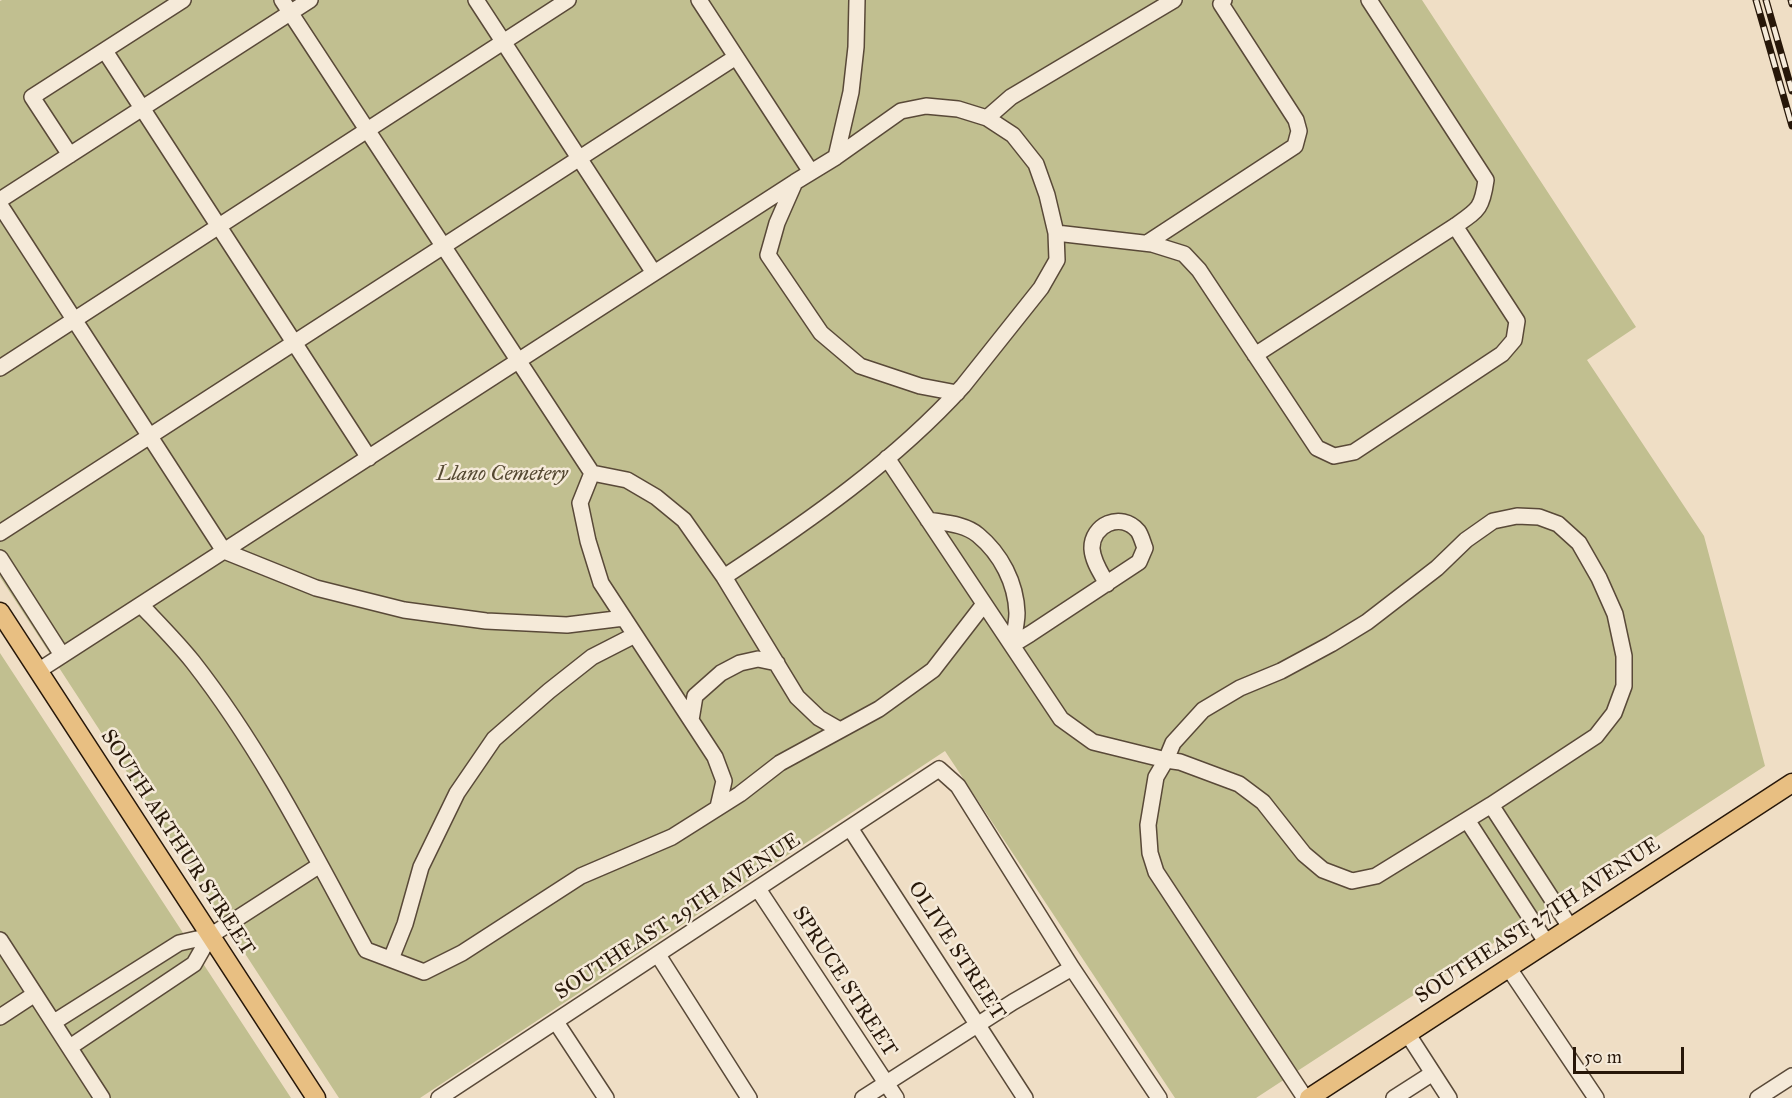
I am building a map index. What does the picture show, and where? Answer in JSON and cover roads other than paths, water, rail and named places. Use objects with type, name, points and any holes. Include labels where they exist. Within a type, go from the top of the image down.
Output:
[{"type":"main road","name":"SOUTH ARTHUR STREET","points":[[0,612],[316,1098]]},
{"type":"main road","name":"SOUTHEAST 27TH AVENUE","points":[[1307,1098],[1792,783]]},
{"type":"street","points":[[70,155],[32,97],[183,0]]},
{"type":"street","points":[[0,200],[142,108],[286,6],[310,0]]},
{"type":"street","points":[[476,0],[654,273]]},
{"type":"street","points":[[0,368],[568,0]]},
{"type":"street","points":[[699,0],[811,172]]},
{"type":"street","points":[[836,157],[851,92],[856,47],[857,0]]},
{"type":"street","points":[[987,118],[1011,97],[1174,0]]},
{"type":"street","points":[[1255,356],[1455,226],[1473,213],[1484,201],[1486,180],[1369,0]]},
{"type":"street","points":[[1147,243],[1295,146],[1299,131],[1296,120],[1220,1]]},
{"type":"street","points":[[286,6],[592,473],[627,480],[656,497],[684,520],[723,577],[797,697],[819,718],[840,730]]},
{"type":"street","points":[[105,51],[369,458]]},
{"type":"street","points":[[0,533],[736,57]]},
{"type":"street","points":[[39,671],[836,157],[901,111],[926,106],[958,109],[987,118],[1013,135],[1036,164],[1047,195],[1056,233],[1057,260],[1041,288],[936,416],[887,458],[795,530],[723,577]]},
{"type":"street","points":[[795,182],[777,223],[768,255],[821,333],[860,366],[920,386],[957,393]]},
{"type":"street","points":[[0,205],[224,551],[316,588],[404,610],[486,621],[567,625],[624,618]]},
{"type":"street","points":[[1056,233],[1147,243],[1184,254],[1199,270],[1317,448],[1334,456],[1354,452],[1502,354],[1514,340],[1517,321],[1455,226]]},
{"type":"street","points":[[887,458],[1061,718],[1093,742],[1166,760],[1179,762],[1239,784],[1263,802],[1304,854],[1323,870],[1352,881],[1376,876],[1491,805],[1596,736],[1614,713],[1624,687],[1624,656],[1615,614],[1599,578],[1579,543],[1558,524],[1539,518],[1517,516],[1493,521],[1466,540],[1437,568],[1367,621],[1331,644],[1281,671],[1240,688],[1203,710],[1173,743],[1166,760],[1156,777],[1148,825],[1150,853],[1156,872],[1307,1098]]},
{"type":"street","points":[[592,473],[580,503],[588,541],[601,583],[715,757],[724,781],[718,807]]},
{"type":"street","points":[[928,520],[956,525],[977,534],[1001,560],[1011,578],[1017,613],[1012,645]]},
{"type":"street","points":[[0,558],[62,655]]},
{"type":"street","points":[[1012,645],[1107,584]]},
{"type":"street","points":[[141,604],[192,660],[236,721],[320,865],[366,950],[424,972],[462,953],[581,876],[672,837],[780,763],[879,709],[933,670],[984,604]]},
{"type":"street","points":[[391,960],[405,924],[421,867],[458,793],[494,739],[592,657],[635,635]]},
{"type":"street","points":[[691,720],[695,696],[721,673],[740,663],[758,659],[777,663]]},
{"type":"street","name":"SOUTHEAST 29TH AVENUE","points":[[439,1098],[456,1093],[556,1022],[939,769],[958,786],[1072,968]]},
{"type":"street","points":[[1491,805],[1570,927]]},
{"type":"street","points":[[1467,820],[1546,942]]},
{"type":"street","name":"OLIVE STREET","points":[[850,828],[1025,1098]]},
{"type":"street","points":[[54,1022],[179,943],[210,936],[320,865]]},
{"type":"street","name":"SPRUCE STREET","points":[[758,889],[896,1098]]},
{"type":"street","points":[[70,1047],[194,964],[210,936]]},
{"type":"street","points":[[0,940],[102,1098]]},
{"type":"street","points":[[658,955],[749,1098]]},
{"type":"street","points":[[1508,967],[1596,1098]]},
{"type":"street","points":[[863,1098],[978,1024],[1072,968],[1158,1098]]},
{"type":"street","points":[[0,1017],[35,994]]},
{"type":"street","points":[[556,1022],[606,1098]]},
{"type":"street","points":[[1407,1033],[1449,1098]]},
{"type":"street","points":[[1394,1098],[1433,1073]]},
{"type":"street","points":[[1758,1098],[1792,1076]]},
{"type":"railway","points":[[1756,0],[1792,126]]},
{"type":"railway","points":[[1766,0],[1792,91]]},
{"type":"railway","points":[[1791,0],[1792,4]]},
{"type":"park label","name":"Llano Cemetery","points":[[502,475]]}]
